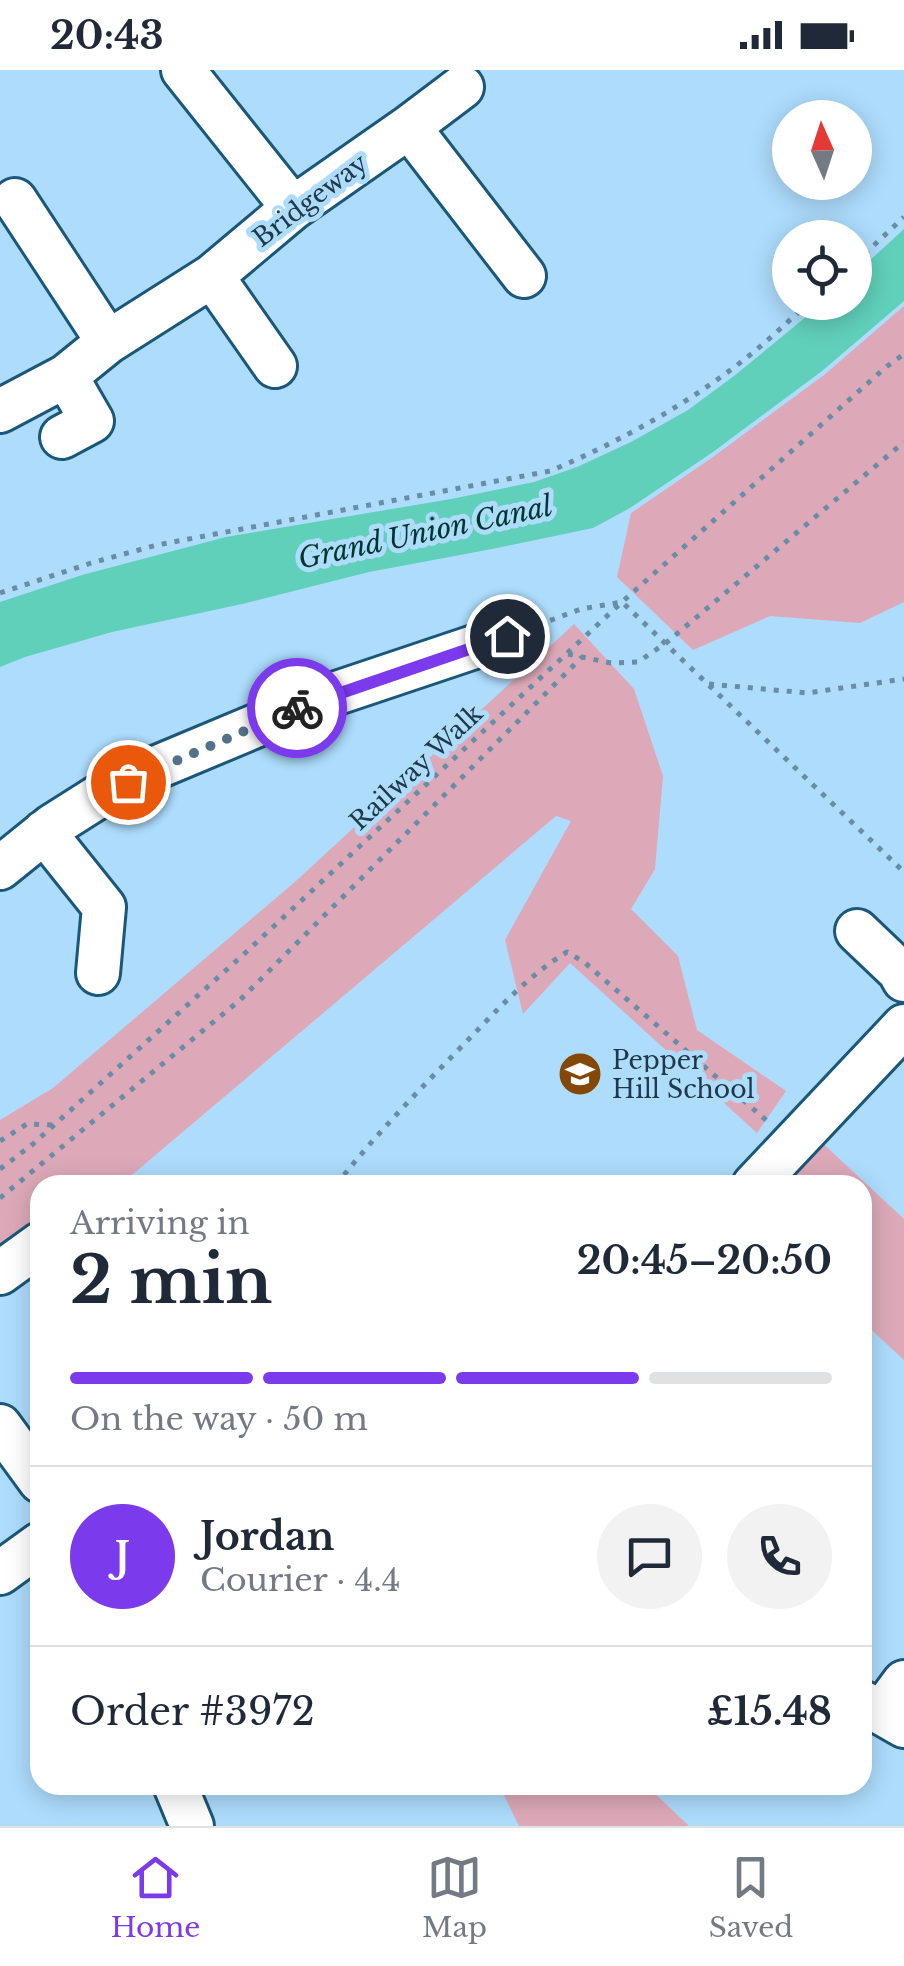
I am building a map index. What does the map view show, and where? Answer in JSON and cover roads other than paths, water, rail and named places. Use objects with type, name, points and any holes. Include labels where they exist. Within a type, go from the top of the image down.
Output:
[{"type":"street","points":[[182,70],[294,208]]},
{"type":"street","name":"Bridgeway","points":[[0,411],[66,376],[108,342],[212,276],[294,208],[462,87]]},
{"type":"street","points":[[410,127],[524,276]]},
{"type":"street","points":[[15,200],[108,342]]},
{"type":"street","points":[[212,276],[275,366]]},
{"type":"street","points":[[62,437],[92,421],[66,376]]},
{"type":"street","points":[[0,868],[44,832],[100,795],[322,698],[507,636]]},
{"type":"street","points":[[44,832],[104,907],[98,973]]},
{"type":"street","points":[[857,931],[904,980]]},
{"type":"street","points":[[763,1175],[904,1026]]},
{"type":"street","points":[[0,1273],[30,1251]]},
{"type":"street","points":[[0,1426],[30,1467]]},
{"type":"street","points":[[0,1572],[30,1551]]},
{"type":"street","points":[[179,1795],[192,1826]]},
{"type":"water","name":"Grand Union Canal","points":[[904,229],[904,301],[822,371],[713,452],[593,528],[369,572],[112,632],[0,667],[0,602],[82,575],[226,537],[534,482],[631,442],[688,410],[802,320],[872,320],[872,258]]},
{"type":"place","name":"Pepper Hill School","points":[[580,1074]]}]
